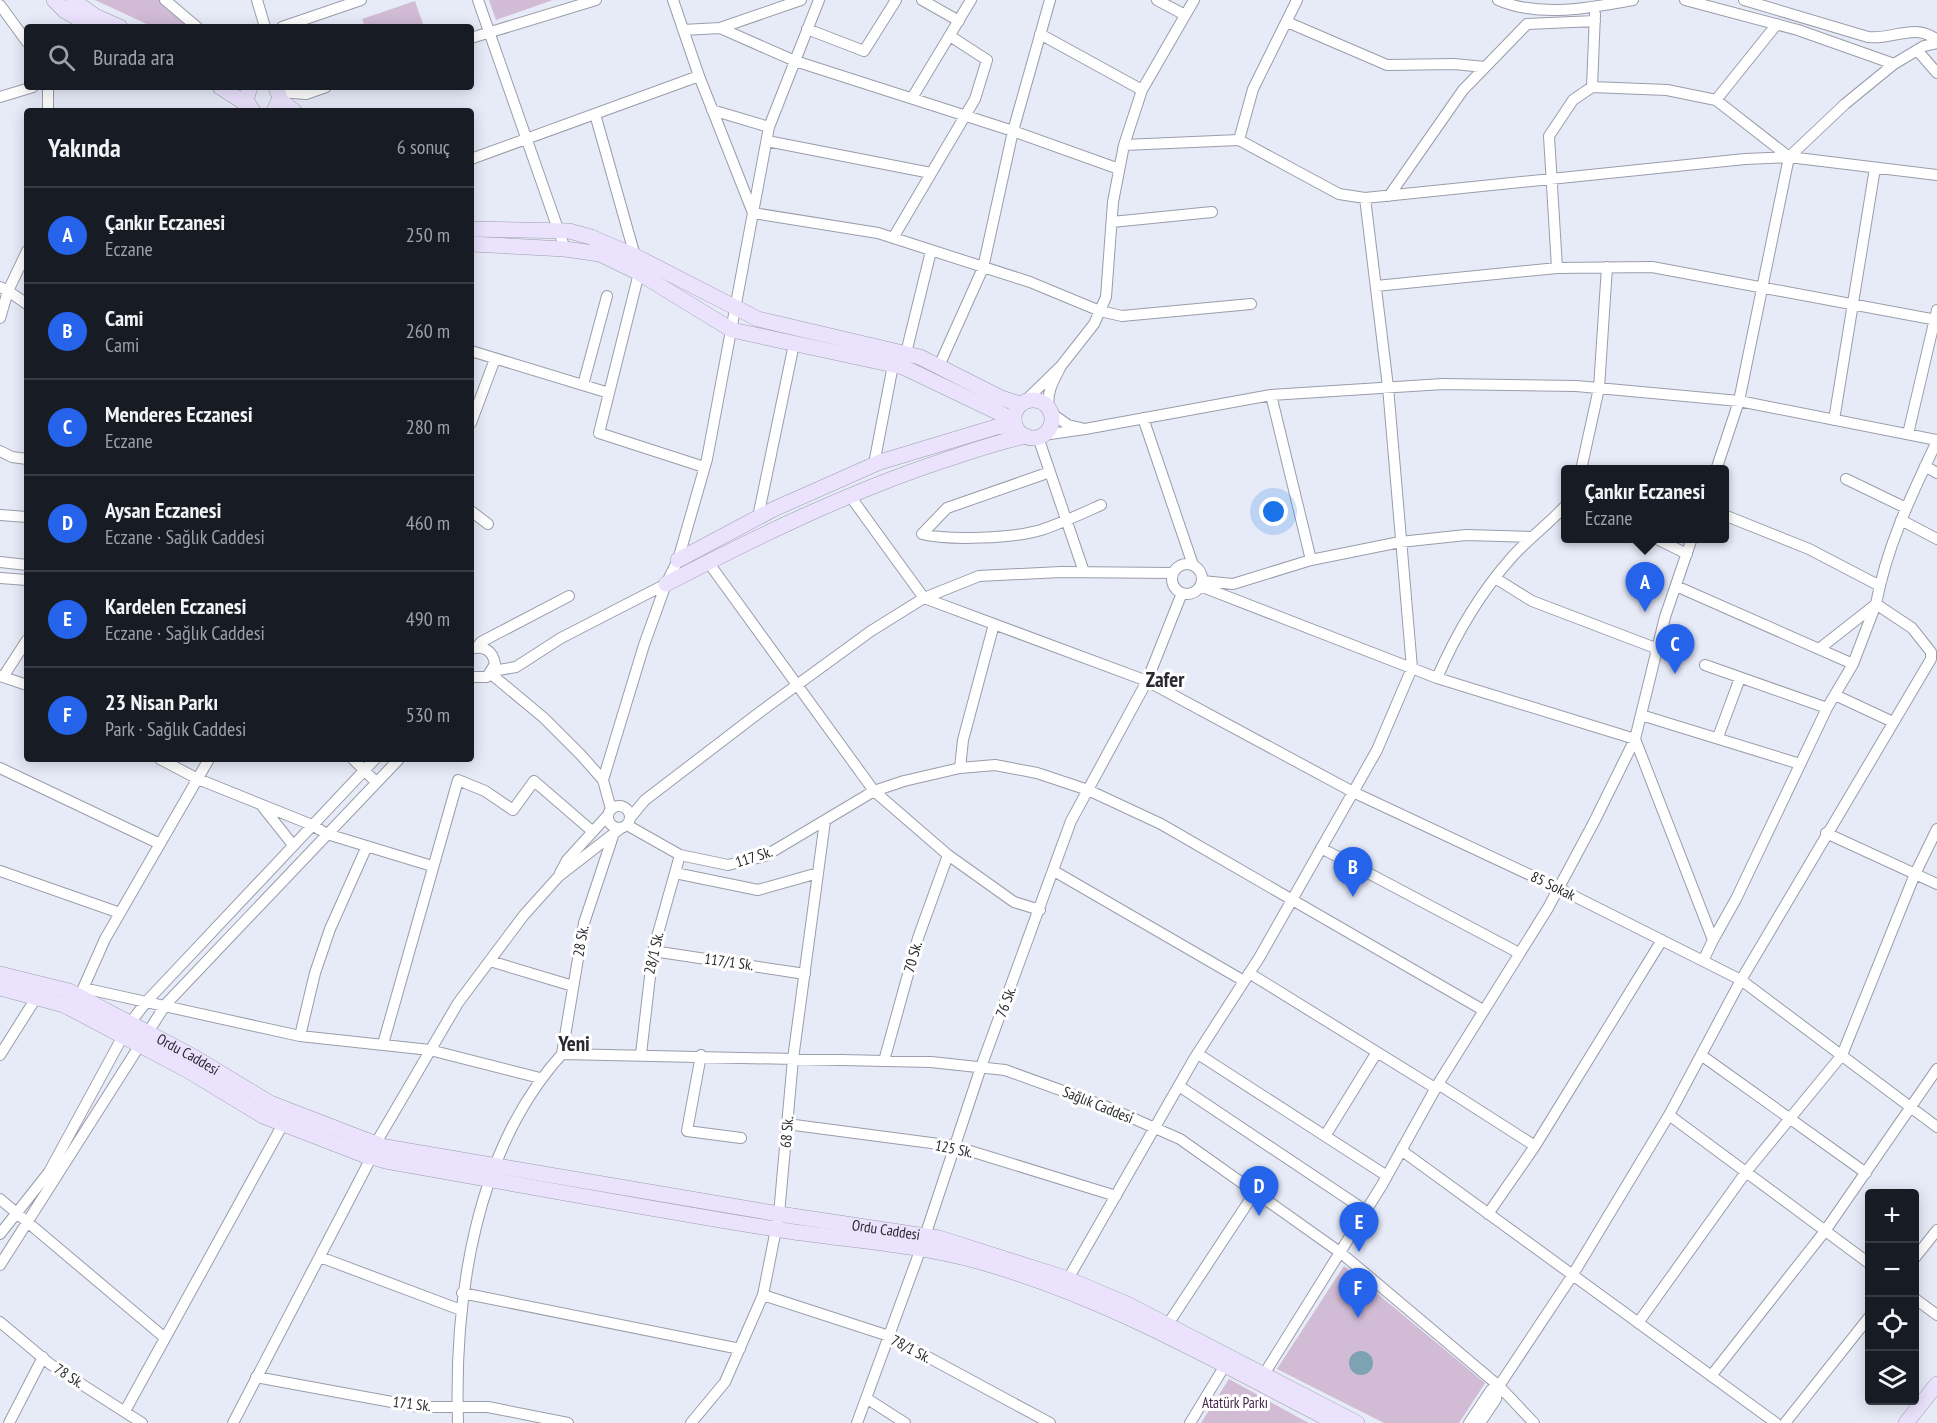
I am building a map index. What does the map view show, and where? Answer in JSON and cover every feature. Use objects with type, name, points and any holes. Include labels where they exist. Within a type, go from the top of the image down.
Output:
[{"type":"main road","points":[[54,0],[65,11],[88,24]]},
{"type":"main road","points":[[73,0],[95,16],[113,24]]},
{"type":"main road","points":[[224,90],[249,108]]},
{"type":"main road","points":[[249,90],[247,94],[250,108]]},
{"type":"main road","points":[[277,98],[290,108]]},
{"type":"main road","points":[[474,229],[559,231],[591,237],[635,256],[758,320],[906,353],[939,366],[1001,398],[1023,402],[1039,401],[1050,411],[1051,425],[1036,436],[1006,440],[909,472],[778,526],[666,584]]},
{"type":"main road","points":[[474,244],[564,249],[600,254],[639,273],[732,330],[893,365],[931,379],[1014,422],[1036,436]]},
{"type":"main road","points":[[1014,422],[1023,402]]},
{"type":"main road","points":[[678,560],[758,517],[874,464],[1014,422]]},
{"type":"main road","points":[[839,480],[850,496]]},
{"type":"main road","name":"Ordu Caddesi","points":[[0,974],[81,992],[126,1029]]},
{"type":"main road","name":"Ordu Caddesi","points":[[0,988],[64,1005],[126,1029],[270,1103],[374,1151]]},
{"type":"main road","name":"Ordu Caddesi","points":[[145,1039],[263,1116],[374,1151],[778,1222],[922,1242],[1068,1278],[1168,1324],[1336,1423]]},
{"type":"main road","name":"Ordu Caddesi","points":[[922,1242],[1069,1291],[1147,1325],[1224,1367],[1262,1378],[1357,1423]]},
{"type":"main road","points":[[1906,1423],[1937,1384]]},
{"type":"street","points":[[165,0],[195,24]]},
{"type":"street","points":[[257,0],[264,24]]},
{"type":"street","points":[[291,24],[361,0]]},
{"type":"street","points":[[478,0],[528,138],[564,249]]},
{"type":"street","points":[[474,37],[596,0]]},
{"type":"street","points":[[673,0],[699,76],[753,213]]},
{"type":"street","points":[[683,30],[720,28],[801,0]]},
{"type":"street","points":[[605,784],[644,645],[666,584],[678,560],[704,468],[736,310],[769,127],[819,0]]},
{"type":"street","points":[[807,28],[864,51],[896,0]]},
{"type":"street","points":[[922,0],[958,21]]},
{"type":"street","points":[[912,98],[971,0]]},
{"type":"street","points":[[939,366],[983,268],[1013,131],[1050,0]]},
{"type":"street","points":[[1158,0],[1185,15]]},
{"type":"street","points":[[1023,402],[1060,366],[1095,324],[1106,297],[1112,222],[1124,145],[1142,90],[1194,0]]},
{"type":"street","points":[[1239,140],[1253,89],[1297,0]]},
{"type":"street","points":[[1498,0],[1507,4],[1549,9],[1596,7],[1633,0]]},
{"type":"street","points":[[1685,0],[1777,24],[1894,64]]},
{"type":"street","points":[[1744,0],[1868,37],[1883,38],[1910,30],[1920,30],[1937,41]]},
{"type":"street","points":[[0,5],[4,17],[24,39]]},
{"type":"street","points":[[1592,87],[1596,7]]},
{"type":"street","points":[[1389,196],[1463,90],[1527,24],[1595,21]]},
{"type":"street","points":[[1287,22],[1387,65],[1454,64],[1485,68]]},
{"type":"street","points":[[1716,100],[1777,24]]},
{"type":"street","points":[[720,28],[795,61],[965,115],[1119,169]]},
{"type":"street","points":[[1040,34],[1142,90]]},
{"type":"street","points":[[893,238],[983,80],[987,60],[950,36]]},
{"type":"street","points":[[1718,465],[1739,401],[1789,157],[1845,104],[1894,64],[1937,41]]},
{"type":"street","points":[[1917,50],[1937,73]]},
{"type":"street","points":[[474,158],[699,76]]},
{"type":"street","points":[[1557,268],[1550,135],[1573,100],[1592,87],[1667,90],[1716,100],[1789,157]]},
{"type":"street","points":[[0,97],[24,90]]},
{"type":"street","points":[[48,90],[48,108]]},
{"type":"street","points":[[277,98],[317,90]]},
{"type":"street","points":[[712,110],[769,127]]},
{"type":"street","points":[[595,114],[635,256]]},
{"type":"street","points":[[1124,145],[1239,140],[1339,194],[1365,198],[1690,163],[1789,157],[1937,175]]},
{"type":"street","points":[[767,141],[931,173]]},
{"type":"street","points":[[1834,420],[1875,168]]},
{"type":"street","points":[[1068,1278],[1198,1054],[1247,977],[1377,750],[1412,668],[1388,387],[1365,198]]},
{"type":"street","points":[[1112,222],[1212,212]]},
{"type":"street","points":[[753,213],[878,233],[1030,282],[1100,311],[1122,316],[1251,304]]},
{"type":"street","points":[[906,353],[931,251]]},
{"type":"street","points":[[0,318],[4,289],[24,256]]},
{"type":"street","points":[[1582,465],[1599,388],[1606,267]]},
{"type":"street","points":[[1376,286],[1557,268],[1652,267],[1852,304],[1936,316],[1908,434]]},
{"type":"street","points":[[639,273],[598,432],[704,468]]},
{"type":"street","points":[[4,289],[24,302]]},
{"type":"street","points":[[583,385],[607,296]]},
{"type":"street","points":[[758,517],[794,344]]},
{"type":"street","points":[[474,352],[609,393]]},
{"type":"street","points":[[474,415],[495,359]]},
{"type":"street","points":[[874,464],[893,365]]},
{"type":"street","points":[[1060,366],[1047,399],[1050,411],[1068,425],[1085,429]]},
{"type":"street","points":[[1084,572],[1036,436],[1271,395],[1443,384],[1599,388],[1739,401],[1937,440],[1901,520],[1876,604],[1853,664],[1827,708],[1736,899],[1703,961]]},
{"type":"street","points":[[1271,395],[1311,560]]},
{"type":"street","points":[[1143,418],[1193,564],[1200,571],[1201,584]]},
{"type":"street","points":[[0,451],[12,457]]},
{"type":"street","points":[[0,458],[24,459]]},
{"type":"street","points":[[1925,466],[1937,473]]},
{"type":"street","points":[[1050,471],[947,508],[922,534],[940,538],[968,538],[1039,531],[1101,505]]},
{"type":"street","points":[[1846,479],[1906,508]]},
{"type":"street","points":[[850,496],[924,598]]},
{"type":"street","points":[[1437,678],[1458,634],[1495,578],[1532,537],[1561,511]]},
{"type":"street","points":[[474,513],[488,524]]},
{"type":"street","points":[[0,515],[24,517]]},
{"type":"street","points":[[1729,517],[1809,549],[1880,586]]},
{"type":"street","points":[[1901,520],[1937,538]]},
{"type":"street","points":[[1173,573],[1174,586],[1182,593],[1192,593],[1201,584],[1233,584],[1311,560],[1400,542],[1466,535],[1532,537]]},
{"type":"street","points":[[1665,543],[1687,554]]},
{"type":"street","points":[[1262,1378],[1341,1253],[1437,1086],[1558,888],[1635,739],[1658,649],[1690,543]]},
{"type":"street","points":[[0,562],[24,565]]},
{"type":"street","points":[[708,562],[874,791],[948,855],[1014,902],[1040,910]]},
{"type":"street","points":[[233,1423],[374,1151],[458,1003],[524,915],[559,876],[623,826],[645,800],[871,631],[924,598],[979,576],[1084,572],[1173,573],[1183,564],[1193,564]]},
{"type":"street","points":[[0,578],[24,580]]},
{"type":"street","points":[[1495,578],[1532,601],[1658,649]]},
{"type":"street","points":[[474,680],[516,667],[561,639],[666,584]]},
{"type":"street","points":[[1201,584],[1437,678],[1635,739]]},
{"type":"street","points":[[1676,586],[1853,664]]},
{"type":"street","name":"76 Sk.","points":[[857,1423],[922,1242],[981,1067],[1071,821],[1147,681],[1182,593]]},
{"type":"street","points":[[474,648],[481,642],[569,596]]},
{"type":"street","name":"85 Sokak","points":[[924,598],[1147,681],[1353,792],[1558,888],[1741,980],[1937,1127]]},
{"type":"street","points":[[1819,649],[1876,604]]},
{"type":"street","points":[[1480,1423],[1496,1399],[1498,1387],[1572,1276],[1670,1115],[1741,980],[1893,722],[1934,661],[1931,652],[1912,628],[1876,604]]},
{"type":"street","points":[[960,768],[963,740],[994,624]]},
{"type":"street","points":[[24,644],[2,676],[24,684]]},
{"type":"street","points":[[474,648],[485,648],[493,656],[495,663],[492,673]]},
{"type":"street","points":[[1705,665],[1827,708]]},
{"type":"street","points":[[492,673],[544,718],[605,784],[616,809]]},
{"type":"street","points":[[1718,737],[1740,678]]},
{"type":"street","points":[[1835,695],[1893,722]]},
{"type":"street","points":[[1641,715],[1800,764]]},
{"type":"street","points":[[1635,739],[1713,940]]},
{"type":"street","points":[[166,762],[198,779],[312,825],[327,834],[432,866]]},
{"type":"street","points":[[207,762],[120,914],[81,992],[166,1004],[300,1036],[430,1050],[540,1078]]},
{"type":"street","points":[[355,762],[376,782]]},
{"type":"street","points":[[0,1234],[49,1172],[126,1029],[147,1001],[372,762]]},
{"type":"street","points":[[0,1264],[166,1004],[395,762]]},
{"type":"street","name":"117 Sk.","points":[[616,809],[611,825],[623,826],[680,855],[728,866],[765,856],[874,791],[960,768],[995,765],[1037,773],[1088,790],[1161,824],[1483,1010]]},
{"type":"street","points":[[1,772],[160,844]]},
{"type":"street","points":[[383,1044],[458,780],[485,791],[513,810],[534,781],[592,831]]},
{"type":"street","points":[[559,876],[567,860],[592,831],[616,809],[645,800]]},
{"type":"street","points":[[260,804],[294,845]]},
{"type":"street","points":[[616,809],[629,812],[623,826]]},
{"type":"street","name":"68 Sk.","points":[[691,1423],[725,1382],[763,1295],[778,1222],[793,1059],[825,821]]},
{"type":"street","name":"28 Sk.","points":[[562,1054],[584,923],[604,857],[623,826]]},
{"type":"street","points":[[1638,1323],[1746,1172],[1842,1055],[1915,874],[1937,829]]},
{"type":"street","points":[[1826,834],[1937,884]]},
{"type":"street","points":[[300,1036],[315,973],[330,929],[367,846]]},
{"type":"street","points":[[1321,848],[1519,953]]},
{"type":"street","name":"28/1 Sk.","points":[[641,1054],[653,951],[680,855]]},
{"type":"street","name":"70 Sk.","points":[[884,1061],[918,938],[948,855]]},
{"type":"street","points":[[0,871],[120,914]]},
{"type":"street","points":[[1054,871],[1247,977],[1437,1086],[1534,1146]]},
{"type":"street","points":[[675,873],[758,890],[818,873]]},
{"type":"street","points":[[1488,1214],[1534,1146],[1662,940]]},
{"type":"street","name":"117/1 Sk.","points":[[653,951],[805,974]]},
{"type":"street","points":[[490,961],[573,986]]},
{"type":"street","points":[[0,1055],[36,998]]},
{"type":"street","points":[[1325,1136],[1377,1052]]},
{"type":"street","points":[[458,1423],[462,1293],[494,1172],[513,1123],[540,1078],[562,1054]]},
{"type":"street","name":"Sağlık Caddesi","points":[[562,1054],[884,1061],[981,1067],[1005,1070],[1107,1107],[1180,1140],[1341,1253],[1498,1387],[1534,1423]]},
{"type":"street","points":[[1198,1054],[1387,1176]]},
{"type":"street","points":[[1701,1055],[1866,1173]]},
{"type":"street","points":[[701,1056],[687,1131],[741,1138]]},
{"type":"street","points":[[1711,1376],[1825,1231],[1937,1069]]},
{"type":"street","points":[[1179,1086],[1366,1211]]},
{"type":"street","points":[[1670,1115],[1865,1261]]},
{"type":"street","points":[[125,1411],[283,1124]]},
{"type":"street","name":"125 Sk.","points":[[787,1124],[954,1146],[1116,1196]]},
{"type":"street","points":[[1401,1150],[1776,1423]]},
{"type":"street","points":[[1168,1324],[1255,1192]]},
{"type":"street","points":[[0,1199],[165,1338]]},
{"type":"street","points":[[1919,1252],[1937,1230]]},
{"type":"street","points":[[320,1257],[461,1310]]},
{"type":"street","points":[[462,1293],[740,1349]]},
{"type":"street","name":"78/1 Sk.","points":[[763,1295],[889,1336],[1050,1423]]},
{"type":"street","points":[[1919,1302],[1937,1315]]},
{"type":"street","points":[[1785,1423],[1865,1321]]},
{"type":"street","name":"78 Sk.","points":[[0,1322],[43,1357],[142,1423]]},
{"type":"street","points":[[9,1423],[43,1357]]},
{"type":"street","points":[[1190,1423],[1224,1367]]},
{"type":"street","name":"171 Sk.","points":[[256,1377],[419,1407],[488,1407],[568,1423]]},
{"type":"street","points":[[1468,1423],[1491,1390],[1498,1387]]},
{"type":"street","points":[[866,1398],[905,1423]]},
{"type":"green space","points":[[95,0],[159,0],[189,23],[147,24]]},
{"type":"green space","points":[[489,0],[553,0],[496,20]]},
{"type":"green space","points":[[415,1],[423,24],[364,24],[362,19]]},
{"type":"green space","points":[[1344,1266],[1485,1383],[1459,1423],[1384,1423],[1277,1369]]},
{"type":"green space","name":"Atatürk Parkı","points":[[1229,1379],[1303,1420],[1309,1423],[1201,1423]]},
{"type":"water","points":[[1361,1351],[1366,1352],[1372,1358],[1372,1368],[1366,1374],[1361,1375],[1356,1374],[1350,1368],[1349,1363],[1350,1358],[1356,1352]]},
{"type":"place","name":"Çankır Eczanesi","points":[[1645,612]]},
{"type":"place","name":"Menderes Eczanesi","points":[[1675,674]]},
{"type":"place","name":"Cami","points":[[1353,897]]},
{"type":"place","name":"Aysan Eczanesi","points":[[1259,1216]]},
{"type":"place","name":"Kardelen Eczanesi","points":[[1359,1252]]},
{"type":"place","name":"23 Nisan Parkı","points":[[1358,1318]]},
{"type":"district","name":"Zafer","points":[[1165,680]]},
{"type":"district","name":"Yeni","points":[[574,1044]]}]
